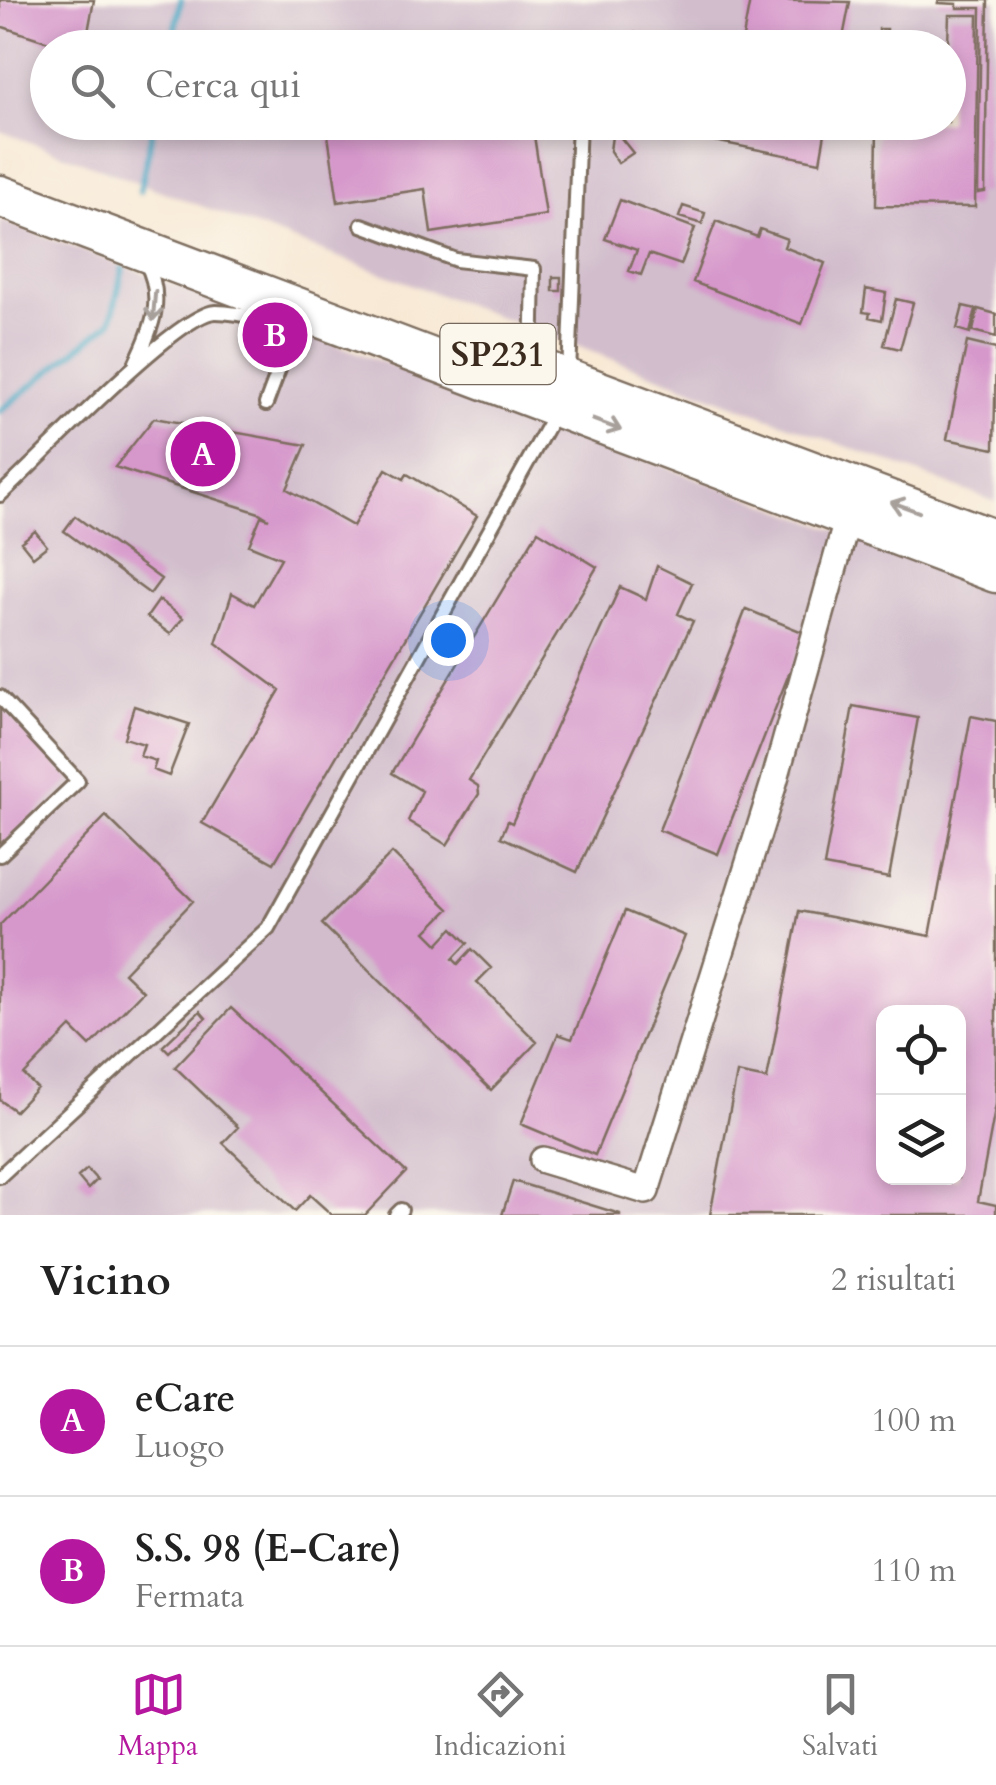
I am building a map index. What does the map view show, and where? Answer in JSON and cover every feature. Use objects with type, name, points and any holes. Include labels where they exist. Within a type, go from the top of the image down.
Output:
[{"type":"main road","name":"SP231","points":[[0,168],[532,367],[564,394],[848,517],[996,572]]},
{"type":"main road","name":"SP231","points":[[0,196],[138,248],[292,321],[564,394],[996,542]]},
{"type":"street","points":[[543,1160],[646,1190],[773,786],[848,517]]},
{"type":"lane","points":[[0,1176],[268,928],[564,394],[577,140]]},
{"type":"lane","points":[[362,225],[456,260],[534,269],[532,367]]},
{"type":"lane","points":[[136,364],[151,330],[157,296],[153,275],[138,248]]},
{"type":"lane","points":[[0,495],[136,364],[195,318],[214,311],[292,321],[266,404]]},
{"type":"lane","points":[[0,697],[78,780],[0,855]]},
{"type":"shaded area","points":[[0,0],[996,0],[996,502],[0,131]]},
{"type":"shaded area","points":[[0,220],[996,589],[996,1215],[0,1215]]},
{"type":"building","points":[[0,0],[94,0],[88,30],[30,30],[30,36],[0,26]]},
{"type":"building","points":[[750,0],[850,2],[845,30],[744,30]]},
{"type":"building","points":[[988,0],[985,192],[978,193],[981,8],[957,8],[957,4],[938,3]]},
{"type":"building","points":[[949,15],[978,15],[975,207],[876,206],[877,140],[966,140],[966,30],[948,30]]},
{"type":"building","points":[[329,140],[535,140],[546,215],[431,233],[425,189],[338,202]]},
{"type":"building","points":[[611,140],[623,140],[633,153],[618,163],[610,151]]},
{"type":"building","points":[[709,140],[824,140],[820,162]]},
{"type":"building","points":[[620,200],[695,228],[681,265],[649,254],[641,275],[629,271],[637,250],[605,239]]},
{"type":"building","points":[[683,206],[705,213],[702,224],[679,217]]},
{"type":"building","points":[[716,221],[757,237],[760,229],[787,239],[784,247],[825,263],[802,324],[693,282]]},
{"type":"building","points":[[553,277],[561,277],[561,291],[553,291]]},
{"type":"building","points":[[866,289],[886,293],[882,320],[863,312]]},
{"type":"building","points":[[896,299],[913,303],[900,349],[884,345]]},
{"type":"building","points":[[963,306],[976,309],[970,333],[957,329]]},
{"type":"building","points":[[978,309],[996,314],[996,337],[973,331]]},
{"type":"building","points":[[967,342],[996,349],[994,449],[947,439]]},
{"type":"building","points":[[154,418],[306,445],[287,489],[353,526],[386,469],[404,479],[407,474],[477,516],[274,863],[202,823],[280,690],[216,643],[232,593],[254,605],[281,558],[249,545],[261,516],[269,519],[259,513],[115,467]]},
{"type":"building","points":[[75,516],[161,579],[150,594],[64,531]]},
{"type":"building","points":[[35,531],[47,546],[33,557],[21,542]]},
{"type":"building","points":[[538,531],[597,567],[469,780],[478,786],[479,794],[447,845],[408,821],[422,791],[392,773]]},
{"type":"building","points":[[657,566],[692,583],[678,614],[693,621],[577,872],[501,837],[508,821],[512,823],[620,587],[646,599]]},
{"type":"building","points":[[159,600],[183,618],[170,634],[147,617]]},
{"type":"building","points":[[746,609],[805,633],[718,854],[659,830]]},
{"type":"building","points":[[134,706],[189,724],[169,776],[153,770],[156,761],[140,756],[144,744],[124,738]]},
{"type":"building","points":[[853,706],[918,718],[889,878],[824,866]]},
{"type":"building","points":[[0,707],[70,780],[2,846],[0,844]]},
{"type":"building","points":[[971,716],[996,721],[996,1104],[978,1201],[996,1205],[996,1215],[710,1215],[737,1073],[767,1079],[799,911],[930,936]]},
{"type":"building","points":[[106,816],[193,901],[124,973],[143,991],[90,1046],[71,1027],[24,1075],[37,1088],[15,1111],[0,1100],[0,925]]},
{"type":"building","points":[[392,853],[449,909],[426,932],[438,944],[453,928],[468,943],[453,959],[458,964],[472,949],[491,968],[477,982],[537,1042],[491,1090],[322,924]]},
{"type":"building","points":[[625,911],[685,936],[595,1155],[521,1124],[558,1034],[572,1039]]},
{"type":"building","points":[[231,1008],[406,1172],[365,1215],[332,1215],[310,1195],[295,1211],[223,1143],[238,1127],[175,1067]]},
{"type":"building","points":[[200,1011],[206,1018],[169,1052],[163,1046]]},
{"type":"building","points":[[87,1169],[97,1180],[88,1189],[78,1177]]},
{"type":"building","points":[[513,1181],[620,1214],[620,1215],[502,1215]]},
{"type":"waterway","points":[[175,30],[181,0]]},
{"type":"waterway","points":[[140,191],[150,140]]},
{"type":"waterway","points":[[0,411],[111,322],[123,268]]},
{"type":"place","name":"S.S. 98 (E-Care)","points":[[275,335]]},
{"type":"place","name":"eCare","points":[[203,454]]}]
